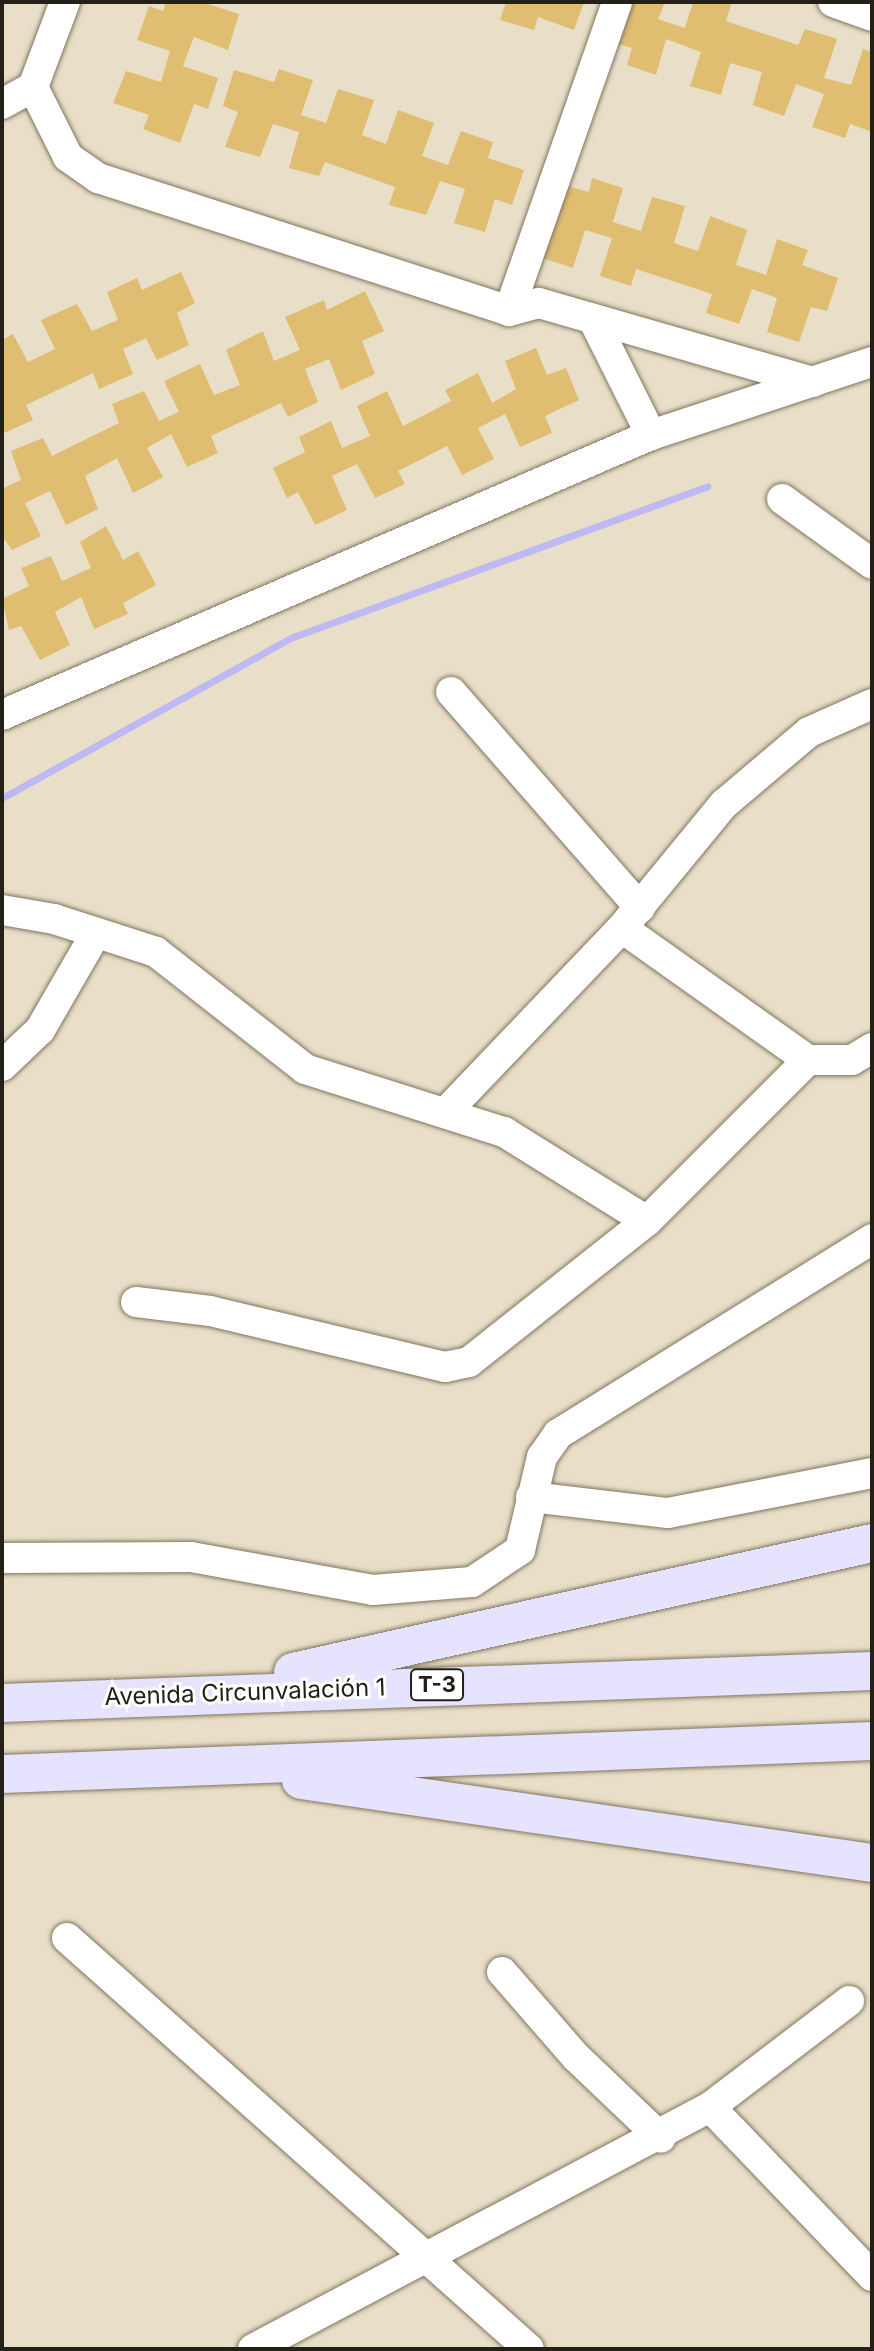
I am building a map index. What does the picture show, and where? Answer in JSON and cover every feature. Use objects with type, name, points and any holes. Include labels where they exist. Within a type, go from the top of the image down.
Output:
[{"type":"main road","points":[[204,1692],[872,1543]]},
{"type":"main road","name":"Avenida Circunvalación 1","points":[[2,1703],[204,1692],[872,1671]]},
{"type":"main road","points":[[2,1774],[872,1741]]},
{"type":"main road","points":[[207,1767],[872,1863]]},
{"type":"street","points":[[2,104],[33,87],[65,2]]},
{"type":"street","points":[[509,311],[617,2]]},
{"type":"street","points":[[33,87],[68,157],[98,178],[509,311],[539,303],[813,382]]},
{"type":"street","points":[[593,319],[651,435]]},
{"type":"street","points":[[2,715],[651,435],[872,362]]},
{"type":"street","points":[[782,499],[872,564]]},
{"type":"street","points":[[451,692],[631,918],[808,1060],[852,1060],[872,1048]]},
{"type":"street","points":[[446,1112],[631,918],[724,804],[809,732],[872,704]]},
{"type":"street","points":[[2,910],[96,933],[156,952],[305,1069],[504,1132],[647,1221]]},
{"type":"street","points":[[2,1066],[40,1030],[96,933]]},
{"type":"street","points":[[136,1302],[210,1311],[445,1367],[469,1362],[647,1221],[808,1060]]},
{"type":"street","points":[[2,1558],[191,1557],[373,1590],[472,1582],[520,1550],[542,1457],[558,1434],[872,1239]]},
{"type":"street","points":[[531,1497],[668,1513],[872,1473]]},
{"type":"street","points":[[67,1938],[529,2349]]},
{"type":"street","points":[[502,1972],[576,2057],[661,2138]]},
{"type":"street","points":[[253,2349],[661,2138],[710,2107],[849,2001]]},
{"type":"street","points":[[710,2107],[872,2276]]},
{"type":"building","points":[[166,2],[202,2],[239,14],[228,50],[194,37],[183,66],[218,78],[208,109],[194,104],[180,143],[143,129],[149,115],[113,103],[126,71],[161,82],[170,51],[137,40],[149,6],[163,11]]},
{"type":"building","points":[[506,2],[584,2],[574,30],[538,17],[534,30],[500,20]]},
{"type":"building","points":[[631,2],[665,2],[658,19],[685,28],[693,2],[732,2],[726,21],[798,45],[805,29],[837,39],[824,78],[851,85],[863,49],[872,52],[872,132],[850,124],[845,138],[812,127],[824,94],[796,84],[784,116],[753,105],[762,72],[730,63],[721,95],[690,86],[701,52],[666,39],[656,75],[627,65],[632,48],[609,41]]},
{"type":"building","points":[[279,69],[313,80],[301,115],[326,123],[338,89],[374,100],[362,135],[386,144],[398,110],[434,123],[422,156],[448,165],[461,131],[493,142],[488,158],[524,170],[512,205],[495,199],[485,232],[454,223],[465,189],[440,181],[426,215],[389,205],[395,187],[325,162],[319,176],[289,168],[299,132],[273,124],[260,157],[225,147],[238,112],[223,106],[234,70],[274,82]]},
{"type":"building","points":[[592,178],[623,188],[613,222],[641,231],[652,197],[685,206],[674,243],[698,251],[710,216],[747,230],[736,265],[766,275],[777,239],[808,250],[802,265],[838,278],[827,311],[811,307],[799,342],[767,332],[777,298],[752,289],[739,324],[706,313],[712,294],[636,269],[631,286],[600,276],[612,238],[585,230],[573,268],[539,257],[559,184],[589,192]]},
{"type":"building","points":[[181,272],[195,303],[177,313],[189,345],[157,360],[146,338],[123,349],[133,374],[99,389],[93,373],[26,405],[33,420],[2,434],[2,340],[13,334],[28,362],[55,349],[41,320],[77,304],[92,331],[118,320],[107,292],[137,278],[142,290]]},
{"type":"building","points":[[365,291],[384,331],[362,341],[375,374],[341,390],[329,359],[305,369],[318,402],[288,417],[281,403],[211,436],[218,453],[187,467],[171,434],[147,448],[163,477],[133,493],[117,458],[85,476],[98,509],[66,525],[50,491],[25,503],[41,536],[12,550],[2,536],[2,489],[21,480],[11,451],[43,438],[52,456],[119,423],[112,404],[144,391],[159,421],[179,412],[164,381],[200,364],[214,395],[240,385],[226,350],[263,331],[274,361],[300,350],[285,317],[324,300],[327,310]]},
{"type":"building","points":[[536,348],[547,375],[566,368],[579,400],[545,416],[552,433],[520,447],[505,414],[478,428],[494,459],[462,475],[447,446],[398,471],[405,484],[375,498],[357,464],[332,476],[347,510],[315,525],[298,492],[287,498],[273,468],[305,452],[299,437],[331,421],[342,448],[370,436],[357,406],[387,391],[403,426],[451,401],[445,390],[478,373],[492,403],[516,389],[505,361]]},
{"type":"building","points":[[106,526],[123,560],[138,551],[156,585],[123,603],[128,614],[94,629],[81,597],[55,612],[70,645],[40,660],[21,626],[9,630],[2,599],[29,586],[21,568],[51,556],[62,581],[91,568],[80,542]]},
{"type":"waterway","points":[[2,798],[293,637],[707,486]]}]
